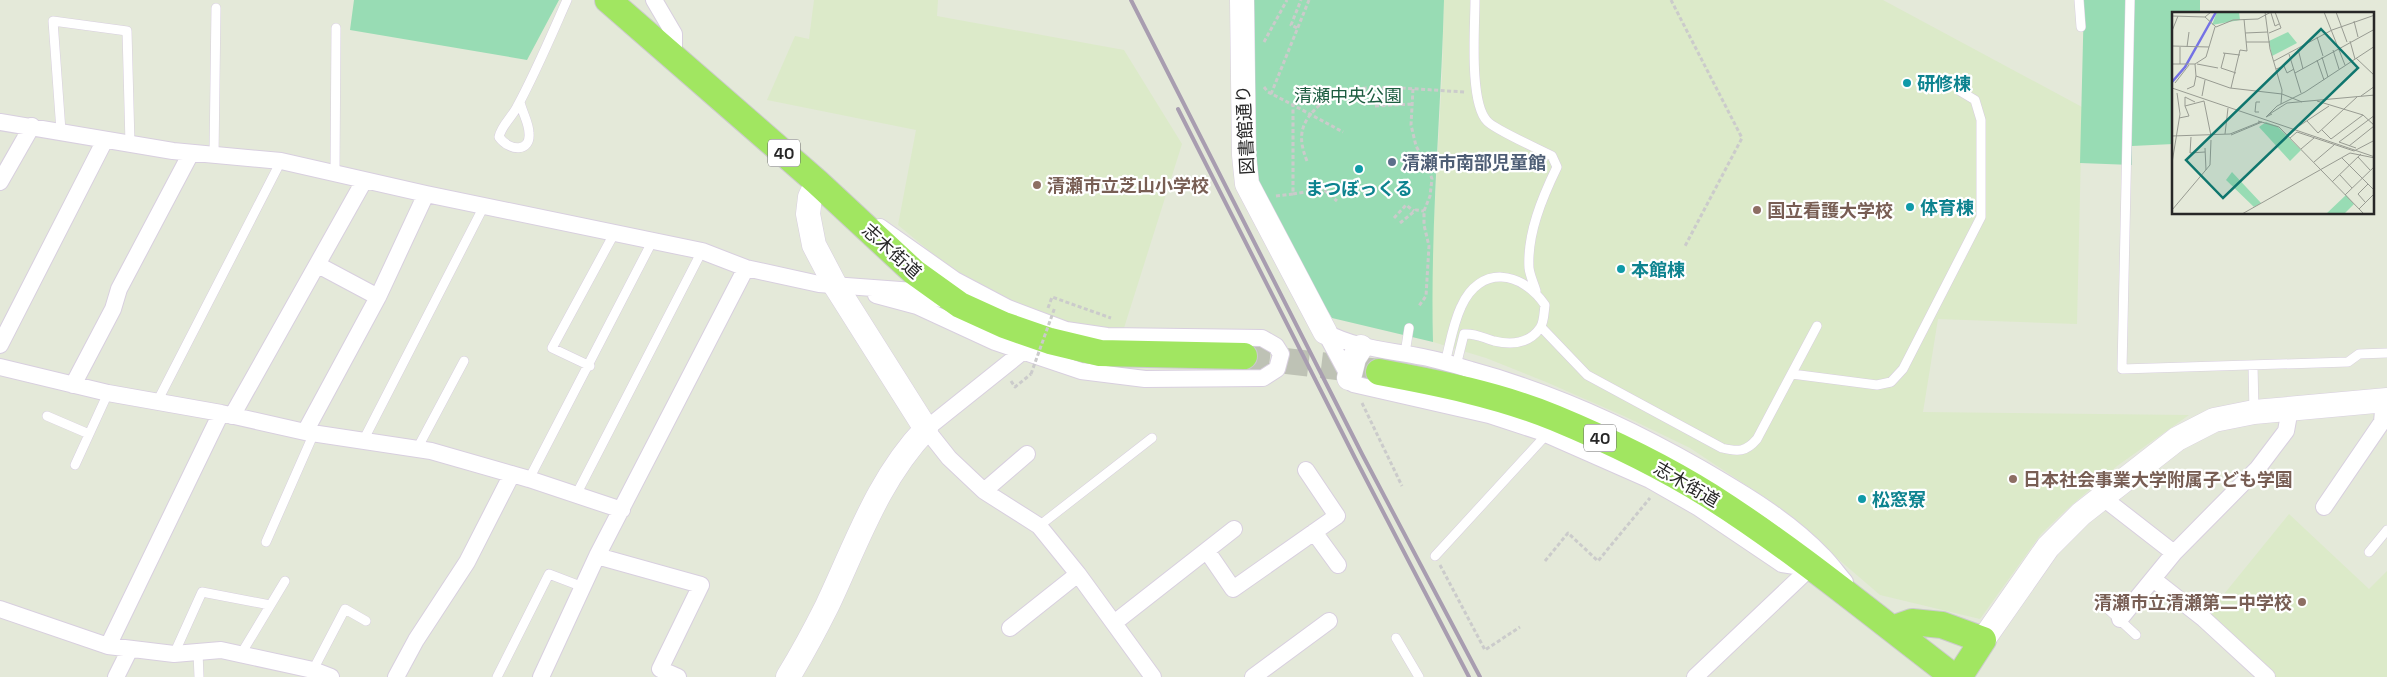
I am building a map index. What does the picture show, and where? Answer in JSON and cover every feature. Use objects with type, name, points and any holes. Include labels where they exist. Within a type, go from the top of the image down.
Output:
[{"type":"main road","name":"志木街道","points":[[608,0],[825,190],[914,272],[960,306],[1050,342],[1100,353],[1244,356]]},
{"type":"main road","name":"志木街道","points":[[1379,372],[1439,383],[1495,398],[1553,417],[1611,443],[1709,496],[1753,525],[1892,629],[1951,676]]},
{"type":"main road","points":[[1892,629],[1912,622],[1942,625],[1983,640],[1951,676]]},
{"type":"street","points":[[654,0],[674,34],[674,56]]},
{"type":"street","name":"図書館通り","points":[[1242,0],[1244,155],[1247,184],[1279,237],[1325,332]]},
{"type":"street","points":[[0,122],[192,153],[281,161],[335,172],[364,181],[702,251],[746,268],[819,284],[914,291],[960,306]]},
{"type":"street","points":[[0,182],[32,126]]},
{"type":"street","points":[[0,345],[105,140]]},
{"type":"street","points":[[73,384],[113,309],[119,289],[192,153]]},
{"type":"street","points":[[108,646],[226,414],[318,264],[364,181]]},
{"type":"street","points":[[835,285],[917,306],[1022,352],[1081,371],[1145,379],[1263,378],[1278,369],[1281,354],[1276,346],[1262,338],[1107,336],[1066,330],[1008,308],[955,280],[886,230],[825,190],[810,197],[808,214],[814,245],[835,285],[926,429],[949,458],[984,491],[1039,526],[1078,574],[1153,677]]},
{"type":"street","points":[[310,432],[378,297],[426,194]]},
{"type":"street","points":[[318,264],[378,297]]},
{"type":"street","points":[[541,677],[597,556],[746,268]]},
{"type":"street","points":[[1325,332],[1340,340],[1361,347],[1405,353],[1451,364],[1569,402],[1620,424],[1739,491],[1784,522],[1823,555],[1867,610]]},
{"type":"street","points":[[1325,332],[1351,381],[1489,415],[1547,434],[1660,486],[1699,508],[1782,564],[1810,568]]},
{"type":"street","points":[[1351,381],[1354,358],[1361,347]]},
{"type":"street","points":[[788,677],[826,607],[881,489],[909,446],[926,429],[1022,352]]},
{"type":"street","points":[[0,367],[108,393],[226,414],[310,432],[432,451],[530,479],[622,510]]},
{"type":"street","points":[[1983,640],[2060,533],[2102,497],[2183,435],[2214,420],[2254,412],[2386,400],[2382,422],[2324,507]]},
{"type":"street","points":[[2115,615],[2153,580],[2174,553],[2258,468],[2286,431],[2290,409]]},
{"type":"street","points":[[984,491],[1027,454]]},
{"type":"street","points":[[1207,551],[1233,589],[1337,516],[1306,470]]},
{"type":"street","points":[[396,677],[416,640],[467,562],[512,474]]},
{"type":"street","points":[[2102,497],[2174,553]]},
{"type":"street","points":[[1114,623],[1234,529]]},
{"type":"street","points":[[1314,532],[1338,565]]},
{"type":"street","points":[[597,556],[701,585],[660,669],[678,677]]},
{"type":"street","points":[[1695,677],[1810,568]]},
{"type":"street","points":[[1010,628],[1078,574]]},
{"type":"street","points":[[2153,580],[2204,619],[2267,677]]},
{"type":"street","points":[[0,610],[108,646],[174,654],[221,650],[313,670],[331,677]]},
{"type":"street","points":[[1253,677],[1329,621]]},
{"type":"street","points":[[116,677],[130,649]]},
{"type":"lane","points":[[520,102],[530,133],[527,142],[522,146],[516,148],[508,147],[499,137],[500,132],[520,102],[540,63],[567,0]]},
{"type":"lane","points":[[1451,364],[1464,334],[1475,333],[1492,341],[1509,344],[1527,340],[1541,327],[1546,305],[1536,291],[1529,270],[1530,245],[1543,197],[1557,167],[1552,156],[1488,122],[1480,109],[1476,93],[1475,0]]},
{"type":"lane","points":[[2079,0],[2081,27]]},
{"type":"lane","points":[[2130,0],[2122,369],[2348,362],[2359,354],[2387,353]]},
{"type":"lane","points":[[214,155],[216,8]]},
{"type":"lane","points":[[61,131],[53,20],[127,31],[130,144]]},
{"type":"lane","points":[[335,172],[336,28]]},
{"type":"lane","points":[[1792,374],[1877,385],[1890,382],[1903,369],[1980,217],[1981,120],[1975,100],[1960,91]]},
{"type":"lane","points":[[157,402],[281,161]]},
{"type":"lane","points":[[363,441],[484,206]]},
{"type":"lane","points":[[590,366],[552,348],[615,232]]},
{"type":"lane","points":[[530,479],[590,366],[653,240]]},
{"type":"lane","points":[[576,495],[702,251]]},
{"type":"lane","points":[[1451,364],[1462,305],[1478,285],[1497,276],[1515,278],[1536,291]]},
{"type":"lane","points":[[1541,327],[1587,375],[1722,448],[1738,452],[1750,448],[1757,439],[1817,326]]},
{"type":"lane","points":[[1405,353],[1409,328]]},
{"type":"lane","points":[[417,449],[464,361]]},
{"type":"lane","points":[[2253,365],[2254,412]]},
{"type":"lane","points":[[75,465],[108,393]]},
{"type":"lane","points":[[48,416],[90,434]]},
{"type":"lane","points":[[266,542],[310,432]]},
{"type":"lane","points":[[1435,556],[1547,434]]},
{"type":"lane","points":[[1039,526],[1152,438]]},
{"type":"lane","points":[[2369,552],[2387,530]]},
{"type":"lane","points":[[497,677],[549,574],[582,587]]},
{"type":"lane","points":[[241,654],[285,581]]},
{"type":"lane","points":[[174,654],[202,592],[270,605]]},
{"type":"lane","points":[[313,670],[345,609],[366,621]]},
{"type":"lane","points":[[2115,615],[2136,635]]},
{"type":"lane","points":[[1396,638],[1419,677]]},
{"type":"lane","points":[[198,652],[199,677]]},
{"type":"path","points":[[1262,45],[1271,25],[1287,0]]},
{"type":"path","points":[[1297,28],[1291,25],[1301,0]]},
{"type":"path","points":[[1271,94],[1309,0]]},
{"type":"path","points":[[1671,0],[1742,138],[1684,248]]},
{"type":"path","points":[[1263,85],[1271,94],[1343,132]]},
{"type":"path","points":[[1307,161],[1302,148],[1302,128],[1309,114],[1336,91],[1388,87],[1476,93]]},
{"type":"path","points":[[1413,89],[1411,125],[1416,146],[1428,167],[1432,180],[1430,196],[1424,211],[1424,225],[1429,246],[1428,278],[1426,296],[1419,306]]},
{"type":"path","points":[[1375,106],[1412,104]]},
{"type":"path","points":[[1292,194],[1293,105]]},
{"type":"path","points":[[1270,196],[1323,189],[1337,201]]},
{"type":"path","points":[[1394,218],[1406,205],[1414,211],[1424,211]]},
{"type":"path","points":[[1400,223],[1414,211]]},
{"type":"path","points":[[1044,316],[1052,297],[1111,318]]},
{"type":"path","points":[[1010,381],[1015,387],[1034,372],[1055,307]]},
{"type":"path","points":[[1078,314],[1080,308]]},
{"type":"path","points":[[1351,381],[1402,486]]},
{"type":"path","points":[[1545,561],[1568,533],[1598,561],[1660,486]]},
{"type":"path","points":[[1435,556],[1485,650],[1520,627]]},
{"type":"shaded area","name":"清瀬市立芝山小学校","points":[[814,0],[938,0],[937,16],[1124,50],[1182,144],[1124,328],[1111,331],[1068,324],[1011,302],[956,273],[898,225],[916,130],[767,100],[795,36],[809,39]]},
{"type":"shaded area","name":"国立看護大学校","points":[[1444,0],[1883,0],[2082,107],[2077,324],[1938,319],[1923,412],[2189,415],[2117,466],[2041,534],[1980,619],[1880,595],[1773,503],[1690,448],[1624,416],[1546,382],[1486,358],[1433,342],[1431,272],[1442,77]]},
{"type":"shaded area","name":"清瀬市立清瀬第二中学校","points":[[2289,514],[2369,589],[2387,571],[2387,677],[2274,677],[2207,615]]},
{"type":"green space","points":[[354,0],[559,0],[527,60],[350,30]]},
{"type":"green space","name":"清瀬中央公園","points":[[1254,0],[1444,0],[1434,213],[1433,342],[1332,318],[1296,260],[1254,182]]},
{"type":"green space","points":[[2084,0],[2200,0],[2200,12],[2172,12],[2172,144],[2132,146],[2132,165],[2080,163]]},
{"type":"tunnel","points":[[1244,356],[1379,372]]},
{"type":"railway","points":[[1131,0],[1362,454],[1480,677]]},
{"type":"railway","points":[[1178,109],[1355,458],[1469,677]]},
{"type":"place","name":"研修棟","points":[[1907,83]]},
{"type":"place","name":"清瀬市南部児童館","points":[[1392,162]]},
{"type":"place","name":"まつぼっくる","points":[[1359,169]]},
{"type":"place","name":"清瀬市立芝山小学校","points":[[1037,185]]},
{"type":"place","name":"体育棟","points":[[1910,207]]},
{"type":"place","name":"国立看護大学校","points":[[1757,210]]},
{"type":"place","name":"本館棟","points":[[1621,269]]},
{"type":"place","name":"日本社会事業大学附属子ども学園","points":[[2013,479]]},
{"type":"place","name":"松窓寮","points":[[1862,499]]},
{"type":"place","name":"清瀬市立清瀬第二中学校","points":[[2302,602]]}]
